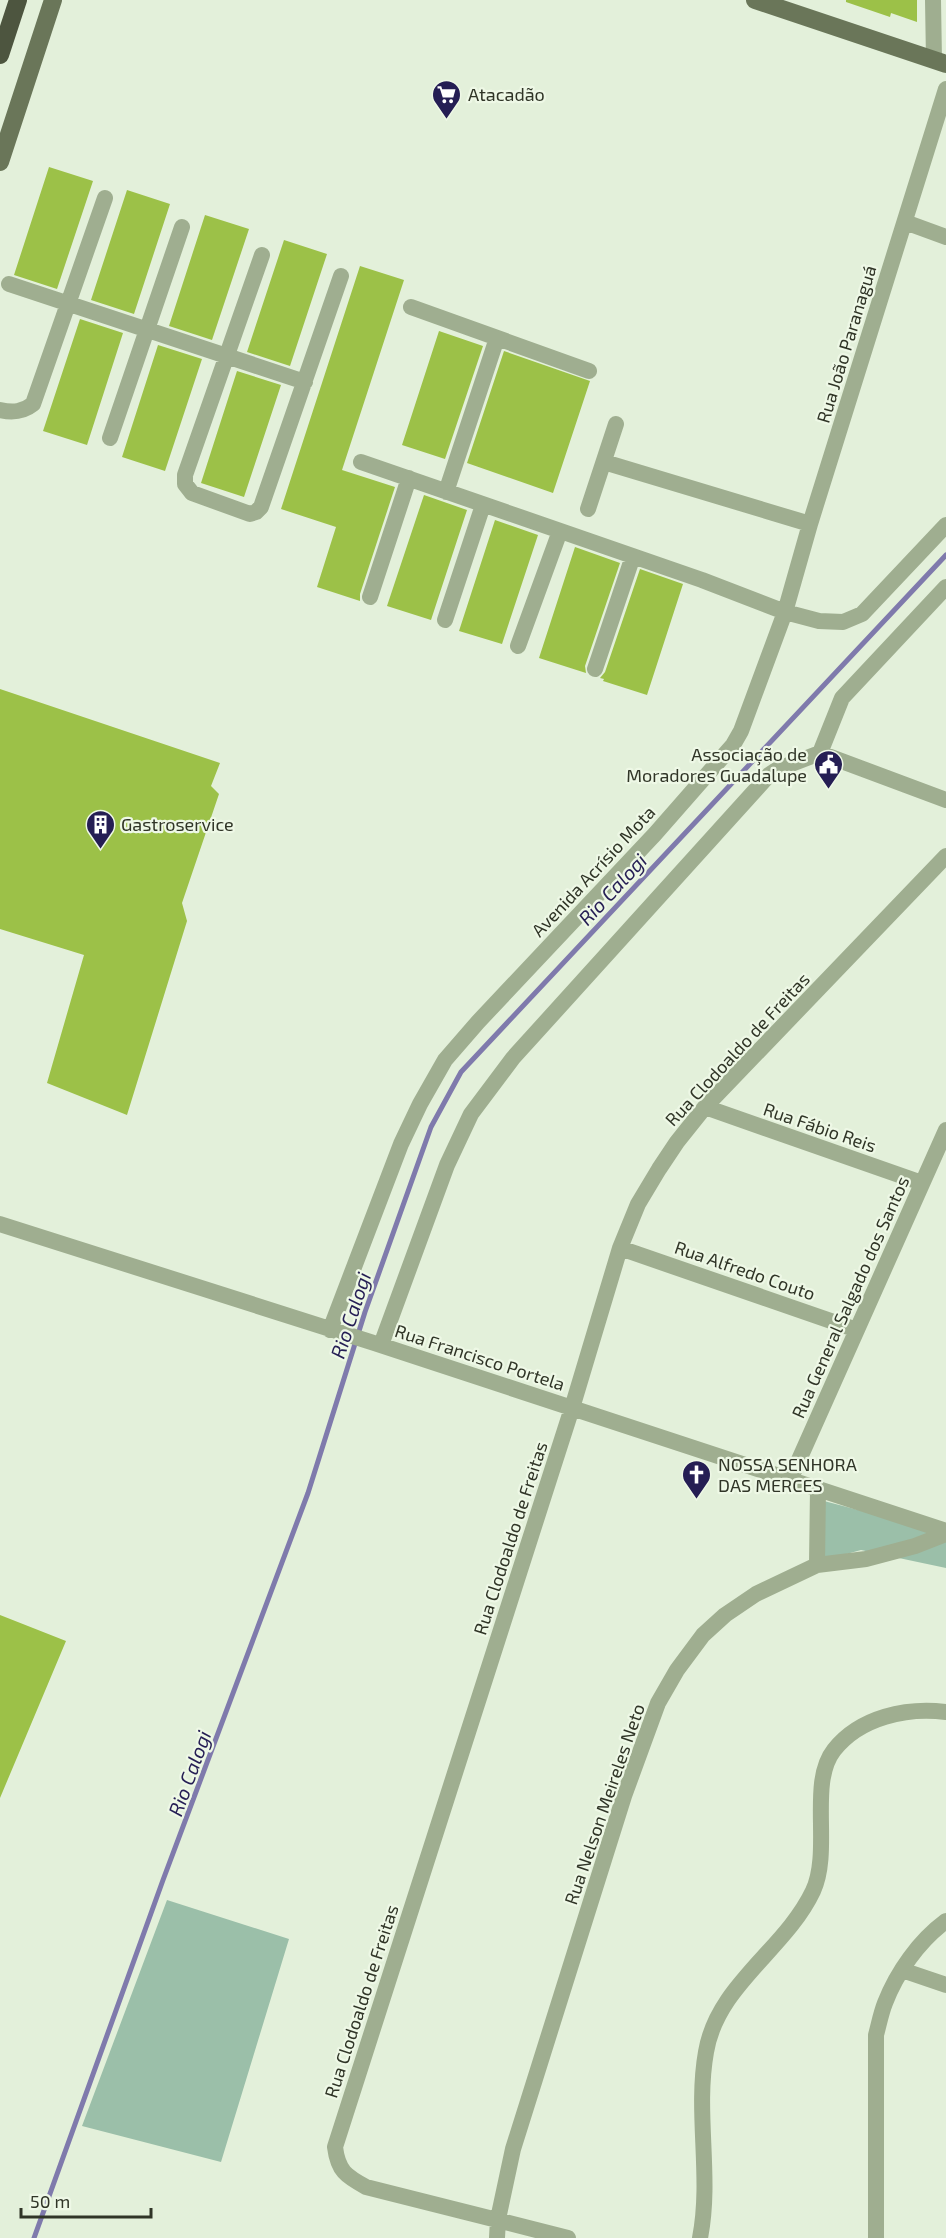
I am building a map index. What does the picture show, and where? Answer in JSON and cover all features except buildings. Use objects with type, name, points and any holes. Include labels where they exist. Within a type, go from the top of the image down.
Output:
[{"type":"highway","points":[[0,55],[18,0]]},
{"type":"main road","points":[[0,162],[53,0]]},
{"type":"main road","points":[[755,0],[800,8],[940,62]]},
{"type":"street","points":[[933,0],[940,62]]},
{"type":"street","name":"Rua João Paranaguá","points":[[785,612],[810,524],[946,89]]},
{"type":"street","points":[[0,410],[18,412],[26,410],[33,404],[105,198]]},
{"type":"street","points":[[905,222],[946,237]]},
{"type":"street","points":[[110,438],[182,227]]},
{"type":"street","points":[[262,255],[185,475],[185,484],[192,493],[250,514],[261,507],[341,276]]},
{"type":"street","points":[[9,284],[305,382]]},
{"type":"street","points":[[411,307],[589,371]]},
{"type":"street","points":[[446,492],[497,338]]},
{"type":"street","points":[[588,509],[616,424]]},
{"type":"street","points":[[361,462],[702,580],[785,612],[819,621],[843,622],[862,614],[946,525]]},
{"type":"street","points":[[604,462],[810,524]]},
{"type":"street","points":[[370,597],[409,478]]},
{"type":"street","points":[[445,620],[483,505]]},
{"type":"street","points":[[518,646],[560,531]]},
{"type":"street","points":[[595,669],[633,556]]},
{"type":"street","points":[[820,753],[831,728],[838,703],[946,587]]},
{"type":"street","name":"Avenida Acrísio Mota","points":[[334,1331],[401,1144],[445,1060],[655,834],[733,745],[741,731],[785,612]]},
{"type":"street","points":[[377,1344],[447,1165],[471,1114],[513,1058],[769,775],[778,769],[820,753],[946,800]]},
{"type":"street","name":"Rua Clodoaldo de Freitas","points":[[568,2238],[366,2187],[349,2178],[337,2164],[335,2147],[572,1408],[620,1248],[638,1204],[659,1169],[705,1107],[946,856]]},
{"type":"street","name":"Rua Fábio Reis","points":[[705,1107],[922,1183]]},
{"type":"street","name":"Rua General Salgado dos Santos","points":[[790,1480],[946,1130]]},
{"type":"street","name":"Rua Francisco Portela","points":[[0,1224],[377,1344],[946,1532]]},
{"type":"street","name":"Rua Alfredo Couto","points":[[620,1248],[857,1330]]},
{"type":"street","points":[[817,1565],[818,1489]]},
{"type":"street","name":"Rua Nelson Meireles Neto","points":[[497,2238],[498,2219],[513,2149],[624,1796],[658,1703],[677,1670],[703,1635],[725,1615],[756,1594],[817,1565],[866,1559],[915,1546],[946,1532]]},
{"type":"street","points":[[700,2238],[705,2215],[703,2079],[706,2050],[714,2025],[735,1989],[792,1923],[813,1890],[821,1860],[824,1770],[835,1749],[858,1729],[887,1716],[914,1710],[946,1712]]},
{"type":"street","points":[[876,2238],[874,2063],[876,2035],[885,2003],[902,1970],[924,1940],[946,1921]]},
{"type":"street","points":[[902,1970],[946,1985]]},
{"type":"green space","points":[[824,1501],[946,1533],[946,1568],[861,1550],[821,1561]]},
{"type":"green space","points":[[167,1900],[289,1939],[221,2162],[82,2126]]},
{"type":"waterway","name":"Rio Calogi","points":[[34,2238],[163,1880],[308,1493],[365,1312],[431,1127],[461,1072],[946,555]]},
{"type":"place","name":"Atacadão","points":[[447,120]]},
{"type":"place","name":"Associação de Moradores Guadalupe","points":[[828,790]]},
{"type":"place","name":"Gastroservice","points":[[100,850]]},
{"type":"place","name":"NOSSA SENHORA DAS MERCES","points":[[697,1500]]}]
